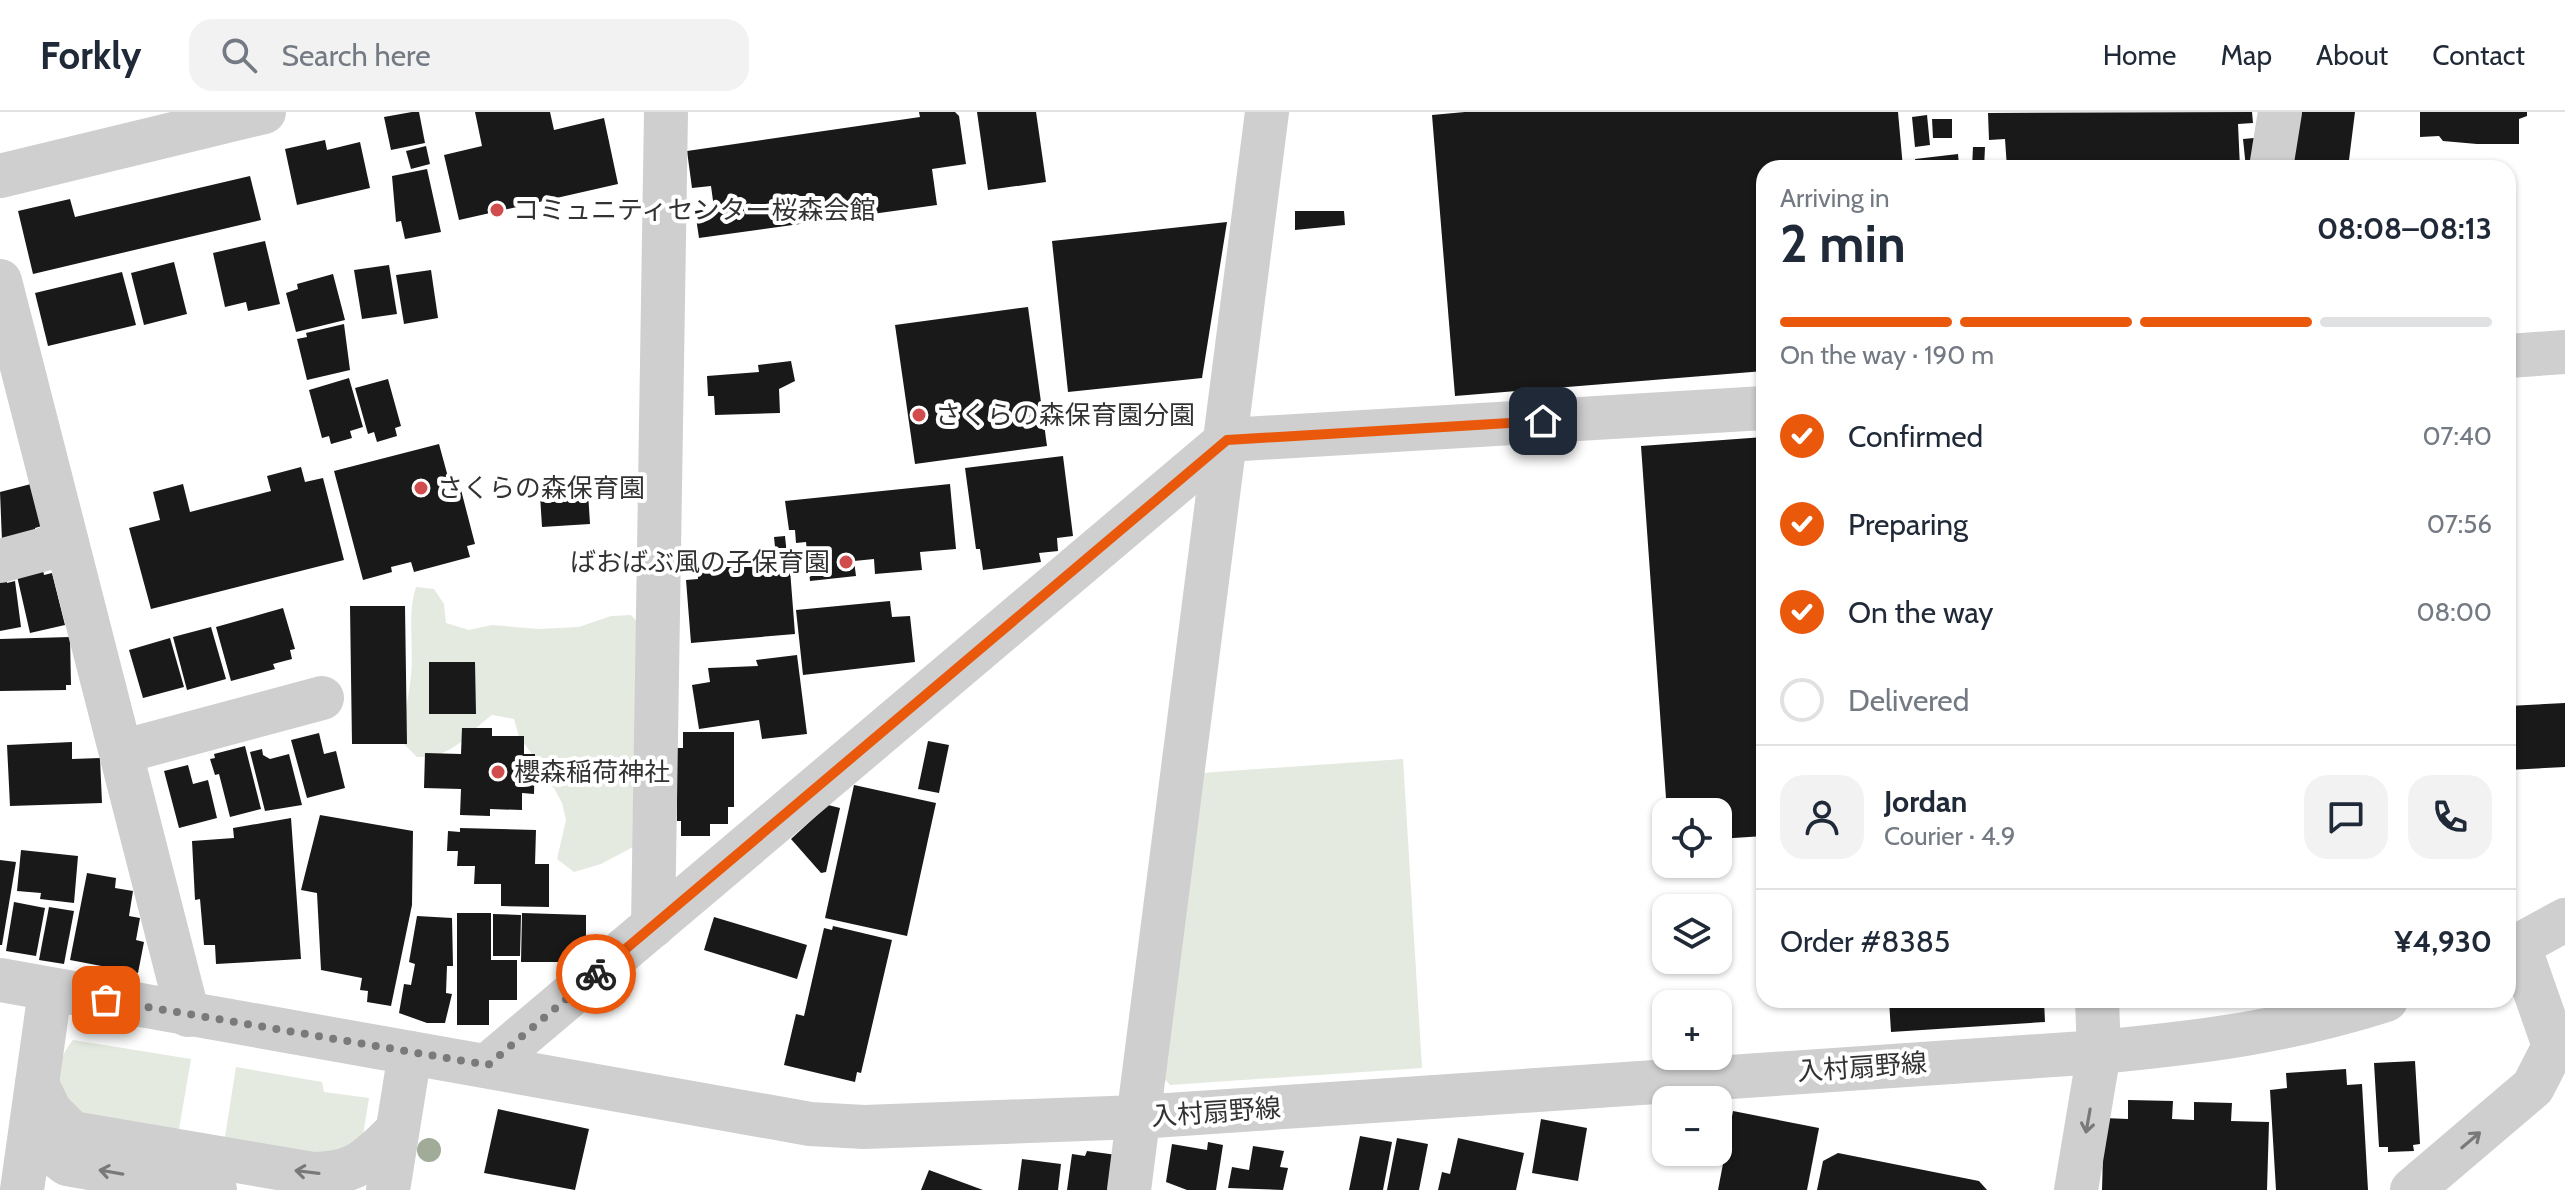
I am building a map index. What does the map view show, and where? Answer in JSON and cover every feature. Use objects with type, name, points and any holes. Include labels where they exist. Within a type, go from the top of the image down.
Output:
[{"type":"street","points":[[0,176],[264,112]]},
{"type":"street","points":[[653,926],[666,112]]},
{"type":"street","points":[[1129,1190],[1267,112]]},
{"type":"street","points":[[2272,160],[2280,112]]},
{"type":"street","points":[[0,281],[188,1015]]},
{"type":"street","points":[[2516,355],[2565,352]]},
{"type":"street","points":[[488,1065],[1227,440],[1756,408]]},
{"type":"street","points":[[0,561],[67,543]]},
{"type":"street","points":[[121,752],[322,698]]},
{"type":"street","points":[[2516,946],[2565,920]]},
{"type":"street","points":[[2412,1190],[2533,1087],[2554,1046],[2516,955]]},
{"type":"street","name":"入村扇野線","points":[[0,980],[810,1124],[864,1127],[1138,1117],[2099,1052],[2238,1038],[2316,1023],[2362,1008]]},
{"type":"street","points":[[50,991],[30,1137],[44,1184],[54,1190]]},
{"type":"street","points":[[2076,1190],[2099,1052],[2097,1008]]},
{"type":"street","points":[[30,1137],[50,1111],[72,1133],[313,1174],[342,1174],[367,1161],[386,1170],[410,1053]]},
{"type":"street","points":[[30,1137],[67,1164],[215,1190]]},
{"type":"shaded area","points":[[416,587],[434,589],[444,604],[446,623],[469,630],[492,625],[538,629],[579,627],[611,616],[631,615],[650,636],[633,847],[601,864],[574,872],[557,859],[566,820],[562,803],[554,788],[538,775],[532,754],[519,737],[514,719],[492,715],[458,744],[430,756],[417,757],[404,744]]},
{"type":"shaded area","points":[[1403,759],[1422,1068],[1170,1085],[1161,1075],[1201,773]]},
{"type":"shaded area","points":[[73,1040],[191,1059],[178,1135],[106,1124],[75,1110],[66,1101],[58,1082],[61,1060]]},
{"type":"shaded area","points":[[236,1067],[322,1082],[324,1092],[369,1098],[363,1135],[333,1159],[224,1143]]},
{"type":"building","points":[[419,112],[425,143],[391,150],[384,117]]},
{"type":"building","points":[[475,112],[550,112],[554,130],[604,118],[618,184],[459,220],[444,155],[482,146]]},
{"type":"building","points":[[919,112],[955,112],[959,116],[966,164],[932,169],[937,205],[699,238],[695,211],[714,208],[711,186],[692,188],[687,151],[920,117]]},
{"type":"building","points":[[977,112],[1036,112],[1046,182],[988,190]]},
{"type":"building","points":[[1465,112],[1898,112],[1902,160],[1756,160],[1756,372],[1455,396],[1432,115]]},
{"type":"building","points":[[2252,112],[2253,123],[2238,124],[2240,160],[2006,160],[2005,139],[1989,140],[1988,113]]},
{"type":"building","points":[[2299,112],[2355,112],[2349,160],[2294,160]]},
{"type":"building","points":[[2420,112],[2527,112],[2527,116],[2519,119],[2519,144],[2477,144],[2443,141],[2439,136],[2420,137]]},
{"type":"building","points":[[1927,115],[1930,145],[1915,147],[1912,117]]},
{"type":"building","points":[[1932,119],[1952,119],[1952,138],[1933,138]]},
{"type":"building","points":[[2254,138],[2255,160],[2245,160],[2243,139]]},
{"type":"building","points":[[325,140],[327,150],[360,142],[370,188],[297,205],[285,149]]},
{"type":"building","points":[[426,146],[430,164],[411,169],[406,151]]},
{"type":"building","points":[[1973,147],[1985,147],[1984,160],[1972,160]]},
{"type":"building","points":[[1958,154],[1959,160],[1915,160]]},
{"type":"building","points":[[427,169],[441,232],[405,239],[401,221],[396,222],[392,176]]},
{"type":"building","points":[[250,176],[261,220],[33,274],[18,211],[70,199],[75,217]]},
{"type":"building","points":[[1295,211],[1344,211],[1345,225],[1295,230]]},
{"type":"building","points":[[1227,222],[1202,378],[1068,392],[1052,241]]},
{"type":"building","points":[[265,241],[280,304],[248,311],[246,302],[225,307],[213,253]]},
{"type":"building","points":[[174,262],[187,314],[144,325],[131,273]]},
{"type":"building","points":[[389,265],[397,314],[362,319],[354,270]]},
{"type":"building","points":[[431,270],[438,318],[404,324],[396,275]]},
{"type":"building","points":[[122,272],[136,325],[48,346],[35,293]]},
{"type":"building","points":[[333,274],[345,320],[296,332],[286,293],[298,289],[297,284]]},
{"type":"building","points":[[1028,307],[1047,446],[915,464],[895,325]]},
{"type":"building","points":[[344,324],[350,370],[307,380],[297,339],[307,337],[306,333]]},
{"type":"building","points":[[791,361],[795,381],[779,389],[780,413],[715,415],[714,396],[708,396],[707,376],[759,372],[758,365]]},
{"type":"building","points":[[349,378],[363,427],[350,431],[352,438],[331,444],[329,436],[322,438],[309,390]]},
{"type":"building","points":[[388,379],[401,426],[395,428],[397,436],[377,442],[374,432],[368,434],[355,388]]},
{"type":"building","points":[[1756,438],[1756,837],[1732,838],[1732,798],[1666,798],[1641,446]]},
{"type":"building","points":[[439,444],[451,488],[460,486],[475,544],[467,546],[470,557],[414,572],[411,562],[391,567],[392,572],[363,580],[334,471]]},
{"type":"building","points":[[1063,456],[1073,536],[1057,538],[1058,551],[1039,553],[1041,562],[983,570],[980,549],[976,549],[965,468]]},
{"type":"building","points":[[301,467],[305,482],[323,478],[344,560],[151,609],[129,528],[160,520],[153,492],[183,484],[190,512],[271,491],[267,476]]},
{"type":"building","points":[[31,484],[42,526],[35,528],[35,532],[2,541],[0,492]]},
{"type":"building","points":[[950,484],[956,549],[920,552],[922,570],[875,574],[874,559],[854,561],[856,576],[810,581],[806,542],[796,543],[795,530],[789,530],[785,501]]},
{"type":"building","points":[[588,492],[590,524],[542,527],[540,495]]},
{"type":"building","points":[[785,536],[787,555],[776,557],[774,537]]},
{"type":"building","points":[[789,557],[795,634],[691,643],[686,580],[698,579],[697,566]]},
{"type":"building","points":[[43,570],[44,575],[52,573],[65,625],[30,633],[17,576]]},
{"type":"building","points":[[6,578],[7,583],[15,581],[21,627],[0,631],[0,579]]},
{"type":"building","points":[[890,601],[892,617],[910,616],[915,662],[803,675],[796,610]]},
{"type":"building","points":[[350,606],[405,606],[407,744],[352,744]]},
{"type":"building","points":[[283,608],[295,649],[290,650],[292,659],[273,664],[275,669],[231,681],[216,627]]},
{"type":"building","points":[[211,627],[226,679],[187,690],[173,637]]},
{"type":"building","points":[[70,637],[71,685],[66,685],[66,690],[0,691],[0,639]]},
{"type":"building","points":[[170,638],[184,687],[143,698],[129,650]]},
{"type":"building","points":[[797,655],[807,734],[762,739],[759,720],[699,729],[692,685],[710,682],[708,668],[758,666],[756,660]]},
{"type":"building","points":[[429,662],[475,662],[476,714],[429,714]]},
{"type":"building","points":[[2565,703],[2565,767],[2516,770],[2516,706]]},
{"type":"building","name":"櫻森稲荷神社","points":[[462,728],[492,728],[492,736],[524,736],[524,754],[535,754],[534,794],[522,793],[522,810],[490,809],[490,816],[460,815],[461,789],[424,788],[425,753],[461,754]]},
{"type":"building","points":[[683,732],[734,732],[734,807],[728,807],[728,824],[710,824],[710,836],[681,836],[681,821],[677,821],[677,748],[683,748]]},
{"type":"building","points":[[319,733],[324,754],[336,751],[345,788],[307,798],[291,740]]},
{"type":"building","points":[[928,741],[949,745],[939,793],[918,789]]},
{"type":"building","points":[[72,742],[72,759],[100,758],[102,803],[10,806],[7,745]]},
{"type":"building","points":[[245,746],[261,809],[230,817],[219,774],[215,775],[210,759],[215,758],[214,754]]},
{"type":"building","points":[[262,749],[263,755],[270,759],[289,754],[302,805],[265,811],[250,752]]},
{"type":"building","points":[[188,765],[193,784],[208,780],[217,818],[179,828],[164,771]]},
{"type":"building","points":[[854,785],[936,803],[907,936],[825,918]]},
{"type":"building","points":[[828,805],[840,808],[826,872],[821,873],[791,839]]},
{"type":"building","points":[[320,815],[413,831],[412,905],[391,1006],[367,1002],[368,991],[360,990],[362,978],[321,970],[317,893],[301,890]]},
{"type":"building","points":[[291,818],[301,959],[216,964],[215,945],[204,945],[200,899],[195,900],[192,841],[234,838],[233,828]]},
{"type":"building","points":[[460,828],[536,830],[535,864],[549,864],[549,907],[501,906],[501,884],[474,884],[475,866],[457,866],[458,851],[447,851],[448,831],[460,832]]},
{"type":"building","points":[[21,850],[78,856],[74,903],[40,899],[41,893],[17,891]]},
{"type":"building","points":[[0,860],[16,862],[2,945],[0,945]]},
{"type":"building","points":[[87,873],[116,878],[115,888],[133,891],[129,916],[140,918],[136,940],[144,942],[138,973],[70,960]]},
{"type":"building","points":[[14,902],[45,908],[36,956],[6,951]]},
{"type":"building","points":[[49,907],[74,911],[64,964],[39,960]]},
{"type":"building","points":[[457,913],[491,913],[491,960],[517,960],[517,1000],[489,1000],[489,1025],[457,1025]]},
{"type":"building","points":[[522,913],[586,915],[586,944],[573,947],[573,952],[559,962],[521,962]]},
{"type":"building","points":[[493,914],[521,915],[520,956],[493,956]]},
{"type":"building","points":[[417,916],[452,918],[453,966],[447,966],[446,993],[452,994],[445,1023],[427,1023],[399,1013],[404,984],[411,985],[415,964],[409,962]]},
{"type":"building","points":[[714,917],[807,945],[797,979],[704,950]]},
{"type":"building","points":[[833,926],[892,940],[861,1073],[857,1072],[855,1082],[784,1065],[796,1014],[804,1016],[824,928],[832,930]]},
{"type":"building","points":[[1890,1008],[2044,1008],[2045,1022],[1891,1032]]},
{"type":"building","points":[[2415,1061],[2420,1144],[2413,1145],[2414,1151],[2388,1152],[2388,1147],[2379,1147],[2374,1063]]},
{"type":"building","points":[[2346,1069],[2347,1085],[2362,1084],[2368,1190],[2276,1190],[2270,1090],[2287,1088],[2286,1073]]},
{"type":"building","points":[[2128,1100],[2173,1101],[2172,1119],[2194,1120],[2194,1102],[2232,1103],[2231,1121],[2269,1122],[2267,1190],[2102,1190],[2104,1118],[2128,1119]]},
{"type":"building","points":[[498,1109],[589,1129],[575,1190],[484,1173]]},
{"type":"building","points":[[1733,1111],[1819,1128],[1807,1190],[1718,1190],[1723,1166],[1732,1166]]},
{"type":"building","points":[[1541,1119],[1587,1128],[1578,1181],[1532,1173]]},
{"type":"building","points":[[1360,1136],[1392,1142],[1383,1190],[1349,1190]]},
{"type":"building","points":[[1397,1138],[1428,1144],[1419,1190],[1387,1190]]},
{"type":"building","points":[[1458,1138],[1524,1153],[1516,1190],[1438,1190],[1442,1172],[1450,1174]]},
{"type":"building","points":[[1208,1142],[1223,1145],[1216,1190],[1187,1190],[1166,1182],[1172,1144],[1207,1150]]},
{"type":"building","points":[[1253,1146],[1284,1151],[1280,1167],[1288,1168],[1283,1190],[1228,1188],[1232,1167],[1249,1170]]},
{"type":"building","points":[[1087,1151],[1117,1155],[1113,1190],[1067,1190],[1072,1154],[1085,1156]]},
{"type":"building","points":[[1838,1153],[1979,1181],[1987,1190],[1817,1190],[1823,1161]]},
{"type":"building","points":[[1022,1159],[1061,1164],[1058,1190],[1018,1190]]},
{"type":"building","points":[[929,1170],[983,1190],[921,1190]]},
{"type":"way so far","points":[[106,1000],[488,1065],[596,974]]},
{"type":"place","name":"コミュニティセンター桜森会館","points":[[497,210]]},
{"type":"place","name":"さくらの森保育園分園","points":[[919,415]]},
{"type":"place","name":"さくらの森保育園","points":[[421,488]]},
{"type":"place","name":"ばおばぶ風の子保育園","points":[[846,562]]},
{"type":"place","name":"櫻森稲荷神社","points":[[498,772]]},
{"type":"route","points":[[596,974],[1227,440],[1543,421]]}]
